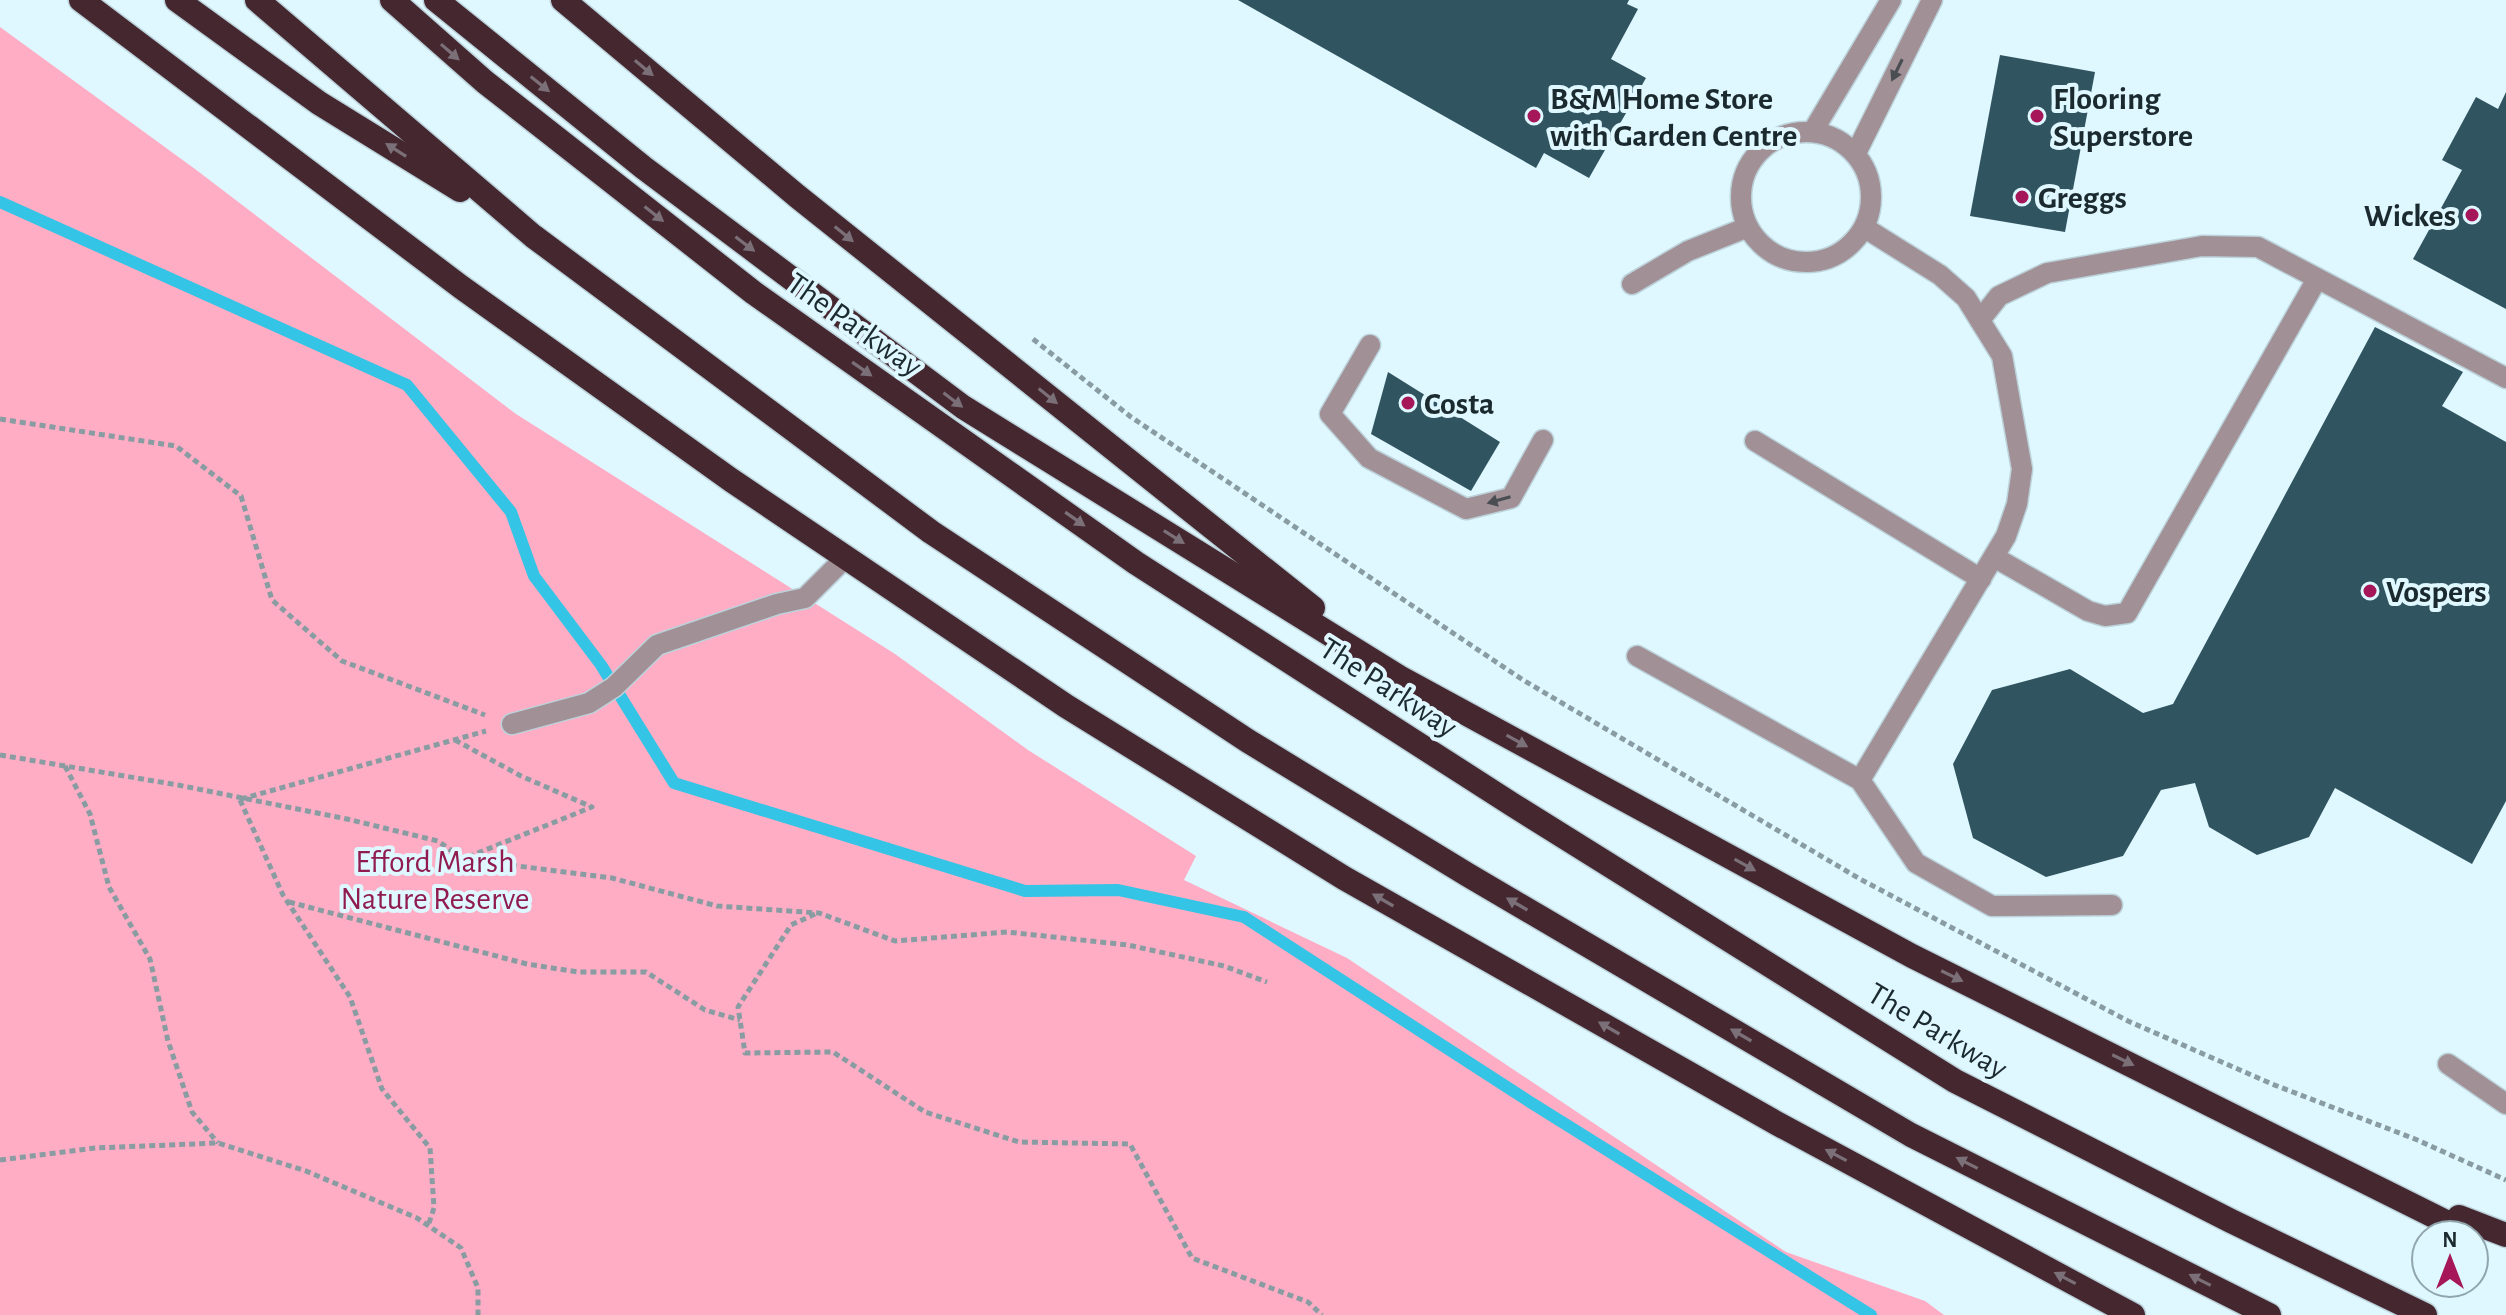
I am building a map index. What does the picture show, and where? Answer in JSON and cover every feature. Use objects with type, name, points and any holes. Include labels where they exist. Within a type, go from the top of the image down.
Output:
[{"type":"highway","points":[[81,0],[461,287],[731,480],[1066,706],[1344,878],[1778,1124],[2133,1315]]},
{"type":"highway","points":[[177,0],[319,103],[533,236]]},
{"type":"highway","points":[[257,0],[533,236],[931,532],[1248,741],[1468,875],[1911,1135],[2269,1315]]},
{"type":"highway","name":"The Parkway","points":[[392,0],[485,82],[754,293],[1136,563],[1513,805],[1955,1081],[2425,1315]]},
{"type":"highway","points":[[436,0],[644,168],[963,407],[1399,677],[1912,956],[2440,1219]]},
{"type":"highway","points":[[563,0],[797,196],[1399,677]]},
{"type":"highway","points":[[2360,1178],[2506,1235]]},
{"type":"street","points":[[1813,131],[1891,0]]},
{"type":"street","points":[[1856,153],[1932,0]]},
{"type":"street","points":[[1813,131],[1829,135],[1856,153],[1872,189],[1871,209],[1865,228],[1852,244],[1836,256],[1816,262],[1796,262],[1776,255],[1759,243],[1748,227],[1741,208],[1741,188],[1747,169],[1758,152],[1774,140],[1793,133],[1813,131]]},
{"type":"street","points":[[1632,284],[1688,251],[1748,227]]},
{"type":"street","points":[[1860,780],[2006,536],[2017,504],[2022,469],[2002,356],[1966,298],[1940,275],[1865,228]]},
{"type":"street","points":[[1980,320],[1999,296],[2047,273],[2202,246],[2258,247],[2506,378]]},
{"type":"street","points":[[1994,557],[2088,611],[2105,616],[2127,613],[2317,279]]},
{"type":"street","points":[[1370,345],[1330,414],[1369,458],[1466,509],[1511,498],[1543,440]]},
{"type":"street","points":[[1755,441],[1981,579]]},
{"type":"street","points":[[512,724],[589,703],[614,687],[657,645],[777,604],[805,598],[846,557]]},
{"type":"street","points":[[1637,656],[1860,780],[1916,863],[1992,906],[2112,905]]},
{"type":"street","points":[[2448,1064],[2506,1104]]},
{"type":"path","points":[[1032,339],[1131,417],[1511,672],[1860,879],[2128,1021],[2272,1084],[2415,1139],[2506,1180]]},
{"type":"path","points":[[0,419],[176,446],[241,496],[272,600],[342,661],[512,724]]},
{"type":"path","points":[[240,800],[512,724]]},
{"type":"path","points":[[455,740],[521,776],[592,807],[463,859]]},
{"type":"path","points":[[0,755],[347,819],[438,841],[463,859],[612,878],[717,906],[819,913],[895,941],[1007,932],[1115,943],[1224,966],[1267,982]]},
{"type":"path","points":[[64,765],[90,814],[109,887],[150,959],[168,1041],[192,1112],[218,1143]]},
{"type":"path","points":[[240,800],[288,902],[350,997],[382,1089],[430,1148],[434,1208],[428,1226]]},
{"type":"path","points":[[288,902],[527,964],[578,972],[646,972],[705,1010],[740,1020]]},
{"type":"path","points":[[819,913],[791,925],[738,1007],[745,1053],[833,1052],[925,1112],[1019,1142],[1130,1144],[1192,1258],[1308,1302],[1322,1315]]},
{"type":"path","points":[[0,1160],[95,1148],[218,1143],[306,1171],[417,1218],[461,1248],[478,1288],[478,1315]]},
{"type":"green space","name":"Efford Marsh Nature Reserve","points":[[0,27],[195,169],[516,414],[895,654],[1028,750],[1196,856],[1184,880],[1347,958],[1786,1252],[1925,1301],[1944,1315],[0,1315]]},
{"type":"building","name":"B&M Home Store with Garden Centre","points":[[1238,0],[1629,0],[1627,4],[1638,9],[1611,59],[1646,78],[1589,178],[1544,153],[1536,168]]},
{"type":"building","name":"Flooring Superstore","points":[[2000,55],[2095,72],[2065,232],[1970,216]]},
{"type":"building","name":"Wickes","points":[[2506,92],[2506,309],[2413,259],[2462,170],[2442,160],[2476,97],[2498,109]]},
{"type":"building","name":"Vospers","points":[[2375,327],[2463,372],[2442,406],[2506,442],[2506,801],[2472,864],[2335,788],[2309,837],[2257,855],[2209,827],[2195,783],[2161,790],[2123,856],[2046,877],[1973,838],[1953,764],[1992,690],[2070,669],[2143,713],[2173,704]]},
{"type":"building","name":"Costa","points":[[1388,372],[1500,442],[1471,491],[1371,434]]},
{"type":"waterway","points":[[0,202],[407,385],[511,512],[534,576],[601,665],[674,783],[1025,891],[1118,890],[1244,917],[1530,1102],[1871,1315]]},
{"type":"place","name":"B&M Home Store with Garden Centre","points":[[1534,116]]},
{"type":"place","name":"Flooring Superstore","points":[[2037,116]]},
{"type":"place","name":"Greggs","points":[[2022,197]]},
{"type":"place","name":"Wickes","points":[[2472,215]]},
{"type":"place","name":"Costa","points":[[1408,403]]},
{"type":"place","name":"Vospers","points":[[2370,591]]}]
